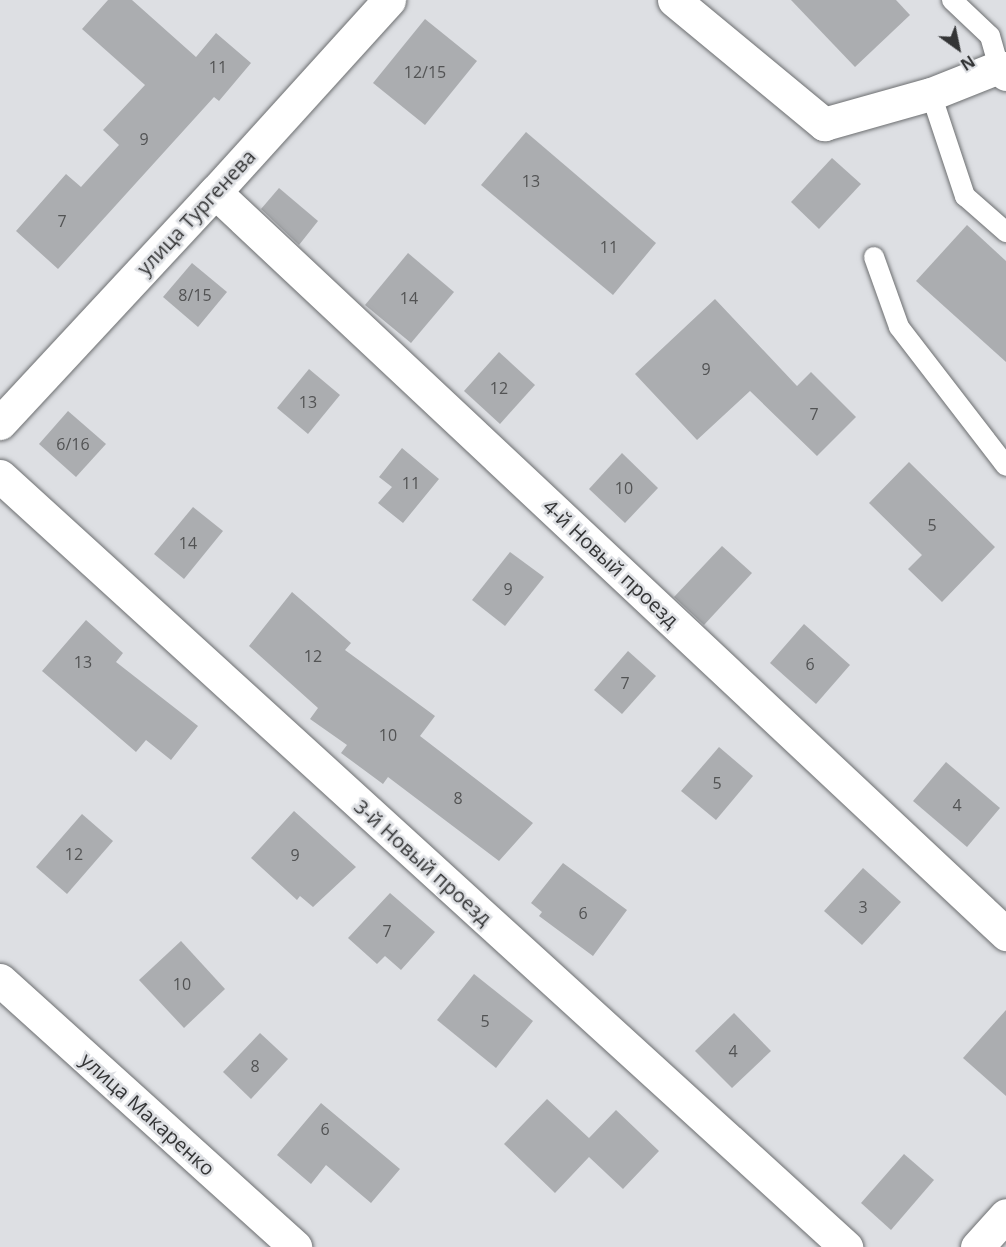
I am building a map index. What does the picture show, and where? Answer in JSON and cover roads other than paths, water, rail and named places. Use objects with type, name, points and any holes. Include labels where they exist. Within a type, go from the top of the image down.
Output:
[{"type":"street","name":"улица Тургенева","points":[[0,423],[215,192],[389,0]]},
{"type":"street","points":[[675,0],[824,124],[931,94],[1003,70]]},
{"type":"street","name":"4-й Новый проезд","points":[[215,192],[1006,934]]},
{"type":"street","name":"3-й Новый проезд","points":[[0,476],[846,1247]]},
{"type":"street","name":"улица Макаренко","points":[[0,981],[295,1247]]},
{"type":"street","points":[[977,1247],[1006,1215]]},
{"type":"lane","points":[[952,0],[990,36],[1003,70]]},
{"type":"lane","points":[[931,94],[965,196],[1006,232]]},
{"type":"lane","points":[[874,257],[899,327],[1006,466]]}]
